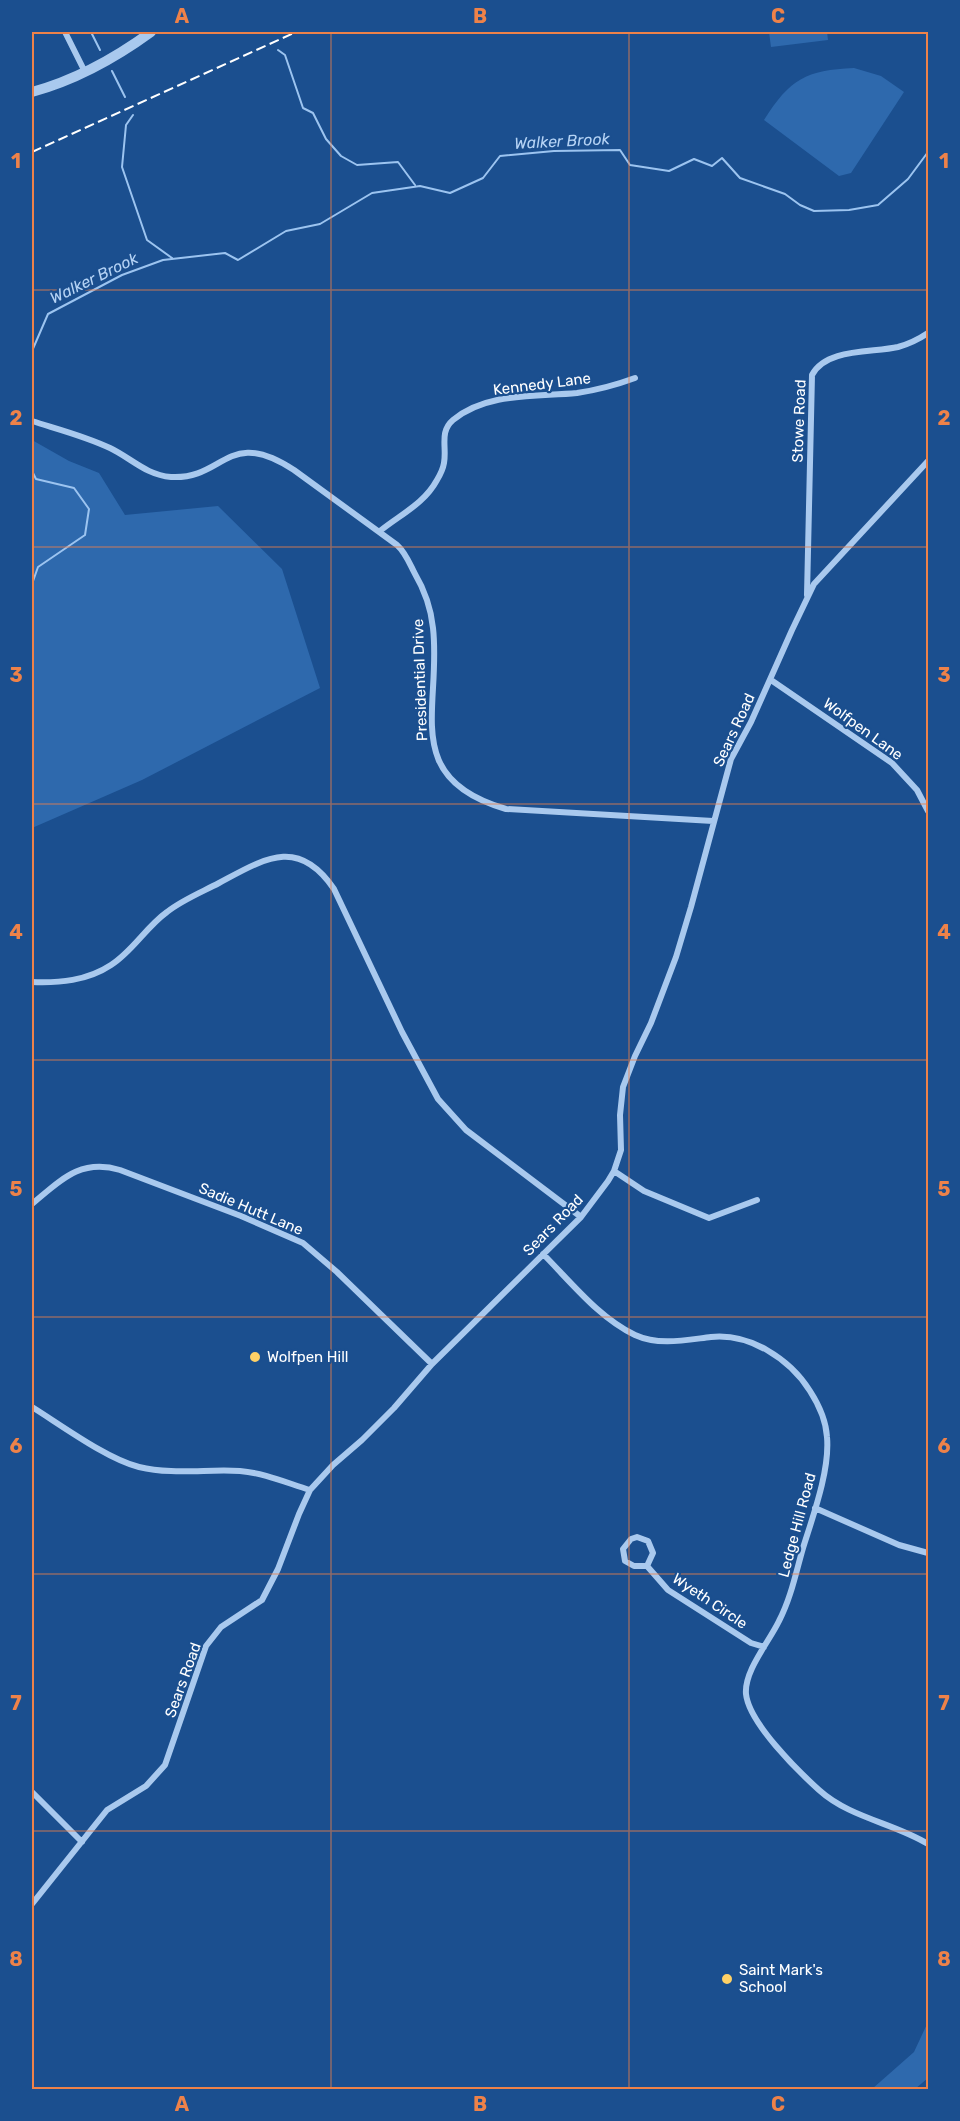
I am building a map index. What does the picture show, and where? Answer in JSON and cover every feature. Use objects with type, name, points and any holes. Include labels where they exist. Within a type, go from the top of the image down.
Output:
[{"type":"street","points":[[65,32],[85,72]]},
{"type":"street","points":[[32,92],[107,62],[151,32]]},
{"type":"street","name":"Stowe Road","points":[[807,596],[812,375],[815,368],[825,360],[853,353],[900,347],[928,333]]},
{"type":"street","name":"Kennedy Lane","points":[[380,531],[428,495],[444,465],[443,441],[446,429],[452,421],[466,411],[501,400],[594,390],[635,378]]},
{"type":"street","name":"Presidential Drive","points":[[32,421],[111,448],[148,472],[159,476],[186,476],[237,453],[261,453],[280,460],[403,550],[423,588],[433,628],[431,736],[441,765],[459,786],[477,799],[506,809],[713,821]]},
{"type":"street","name":"Sears Road","points":[[32,1904],[107,1810],[146,1786],[165,1765],[206,1646],[221,1627],[262,1600],[278,1569],[310,1491],[333,1465],[394,1408],[432,1364],[581,1217],[614,1171],[621,1149],[620,1115],[628,1071],[669,979],[731,759],[771,680],[814,584],[928,461]]},
{"type":"street","name":"Wolfpen Lane","points":[[771,680],[892,763],[913,785],[928,811]]},
{"type":"street","points":[[32,982],[62,982],[93,975],[111,966],[125,954],[168,910],[267,859],[286,857],[303,860],[318,869],[334,889],[411,1050],[438,1099],[466,1130],[581,1217]]},
{"type":"street","name":"Sadie Hutt Lane","points":[[32,1204],[75,1171],[86,1167],[102,1166],[120,1170],[241,1216],[288,1235],[317,1253],[432,1364]]},
{"type":"street","points":[[614,1171],[644,1191],[709,1218],[757,1200]]},
{"type":"street","name":"Ledge Hill Road","points":[[543,1254],[593,1304],[614,1322],[635,1335],[650,1340],[680,1342],[714,1337],[741,1340],[771,1353],[795,1370],[811,1392],[824,1418],[827,1439],[821,1490],[790,1594],[779,1621],[746,1683],[746,1696],[750,1710],[763,1730],[819,1791],[855,1813],[910,1833],[928,1844]]},
{"type":"street","points":[[32,1407],[114,1457],[139,1467],[181,1471],[241,1471],[263,1475],[310,1491]]},
{"type":"street","points":[[815,1508],[899,1545],[928,1553]]},
{"type":"street","name":"Wyeth Circle","points":[[647,1566],[652,1553],[648,1541],[631,1539],[623,1549],[625,1561],[634,1566],[647,1566],[668,1590],[751,1643],[764,1647]]},
{"type":"street","points":[[32,1792],[82,1842]]},
{"type":"shaded area","points":[[769,32],[827,32],[828,40],[771,47]]},
{"type":"shaded area","points":[[854,68],[881,76],[904,92],[851,173],[839,176],[764,120],[782,95],[801,79],[823,71]]},
{"type":"shaded area","points":[[32,440],[69,461],[99,473],[125,515],[218,506],[282,569],[320,688],[142,780],[32,828]]},
{"type":"shaded area","points":[[928,2022],[928,2078],[915,2089],[872,2089],[914,2052]]},
{"type":"waterway","points":[[91,32],[100,50]]},
{"type":"waterway","points":[[278,50],[285,55],[303,108],[313,113],[326,139],[341,156],[357,165],[398,162],[415,185]]},
{"type":"waterway","points":[[112,71],[125,97]]},
{"type":"waterway","points":[[133,115],[126,125],[122,167],[147,240],[172,258]]},
{"type":"waterway","name":"Walker Brook","points":[[32,351],[48,314],[122,275],[163,260],[225,253],[238,260],[286,231],[320,224],[372,193],[420,186],[450,193],[483,178],[500,156],[554,151],[620,150],[630,165],[669,171],[694,159],[712,166],[722,158],[740,178],[785,194],[800,205],[814,211],[849,210],[878,205],[908,179],[928,152]]},
{"type":"waterway","name":"Walker Brook","points":[[32,471],[36,479],[74,488],[89,509],[85,535],[38,567],[32,584]]},
{"type":"railway","points":[[32,152],[296,32]]},
{"type":"place","name":"Wolfpen Hill","points":[[255,1357]]},
{"type":"place","name":"Saint Mark's School","points":[[727,1979]]}]
